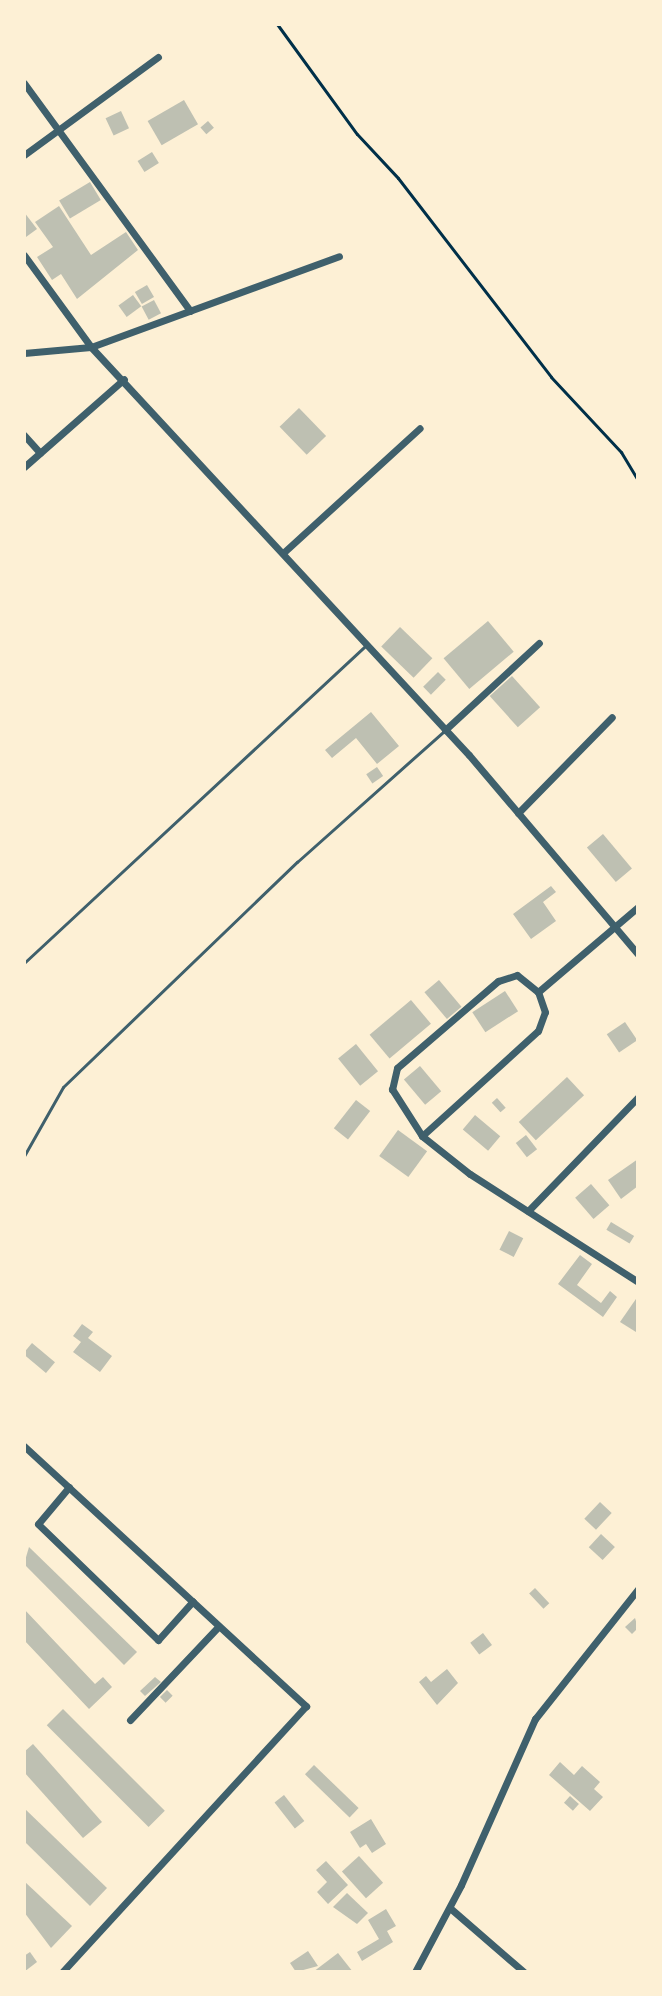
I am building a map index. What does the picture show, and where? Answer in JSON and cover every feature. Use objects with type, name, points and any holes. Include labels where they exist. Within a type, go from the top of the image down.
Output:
[{"type":"street","points":[[24,155],[158,57]]},
{"type":"street","points":[[24,83],[190,311]]},
{"type":"street","points":[[24,255],[91,347],[124,379],[445,730],[638,954]]},
{"type":"street","points":[[24,353],[91,347],[339,256]]},
{"type":"street","points":[[24,467],[124,379]]},
{"type":"street","points":[[283,553],[420,428]]},
{"type":"street","points":[[24,435],[40,453]]},
{"type":"street","points":[[445,730],[539,643]]},
{"type":"street","points":[[518,813],[612,717]]},
{"type":"street","points":[[538,992],[638,907]]},
{"type":"street","points":[[422,1136],[538,1031],[545,1012],[538,992],[517,975],[498,981],[397,1068],[392,1089],[422,1136],[528,1211],[638,1282]]},
{"type":"street","points":[[528,1211],[638,1097]]},
{"type":"street","points":[[24,1446],[306,1706],[62,1972]]},
{"type":"street","points":[[69,1487],[38,1524],[158,1640],[193,1601]]},
{"type":"street","points":[[415,1972],[450,1908],[535,1719],[638,1589]]},
{"type":"street","points":[[130,1720],[219,1626]]},
{"type":"street","points":[[450,1908],[524,1972]]},
{"type":"lane","points":[[24,963],[366,645]]},
{"type":"lane","points":[[24,1156],[63,1087],[297,862],[445,730]]},
{"type":"path","points":[[277,24],[357,134],[398,178],[551,377],[621,452],[638,480]]},
{"type":"building","points":[[184,100],[198,124],[162,145],[148,121]]},
{"type":"building","points":[[121,111],[129,128],[114,135],[106,118]]},
{"type":"building","points":[[208,121],[214,128],[206,134],[200,128]]},
{"type":"building","points":[[152,152],[159,163],[144,172],[138,161]]},
{"type":"building","points":[[90,182],[101,200],[70,219],[59,201]]},
{"type":"building","points":[[59,206],[91,255],[126,232],[138,250],[77,299],[61,274],[52,280],[37,257],[53,247],[35,222]]},
{"type":"building","points":[[24,212],[37,229],[26,237],[24,235]]},
{"type":"building","points":[[147,285],[154,297],[142,304],[135,292]]},
{"type":"building","points":[[133,295],[141,306],[127,317],[118,306]]},
{"type":"building","points":[[154,300],[161,313],[149,320],[142,307]]},
{"type":"building","points":[[299,408],[326,436],[307,455],[280,427]]},
{"type":"building","points":[[488,621],[514,652],[469,689],[444,658]]},
{"type":"building","points":[[400,627],[432,658],[414,678],[381,646]]},
{"type":"building","points":[[438,672],[446,680],[431,695],[423,687]]},
{"type":"building","points":[[512,676],[540,707],[518,727],[490,696]]},
{"type":"building","points":[[371,712],[399,746],[377,764],[356,738],[332,758],[325,750]]},
{"type":"building","points":[[377,767],[383,776],[372,783],[366,774]]},
{"type":"building","points":[[603,834],[632,868],[616,882],[587,847]]},
{"type":"building","points":[[551,886],[556,892],[543,902],[556,921],[531,939],[513,914]]},
{"type":"building","points":[[439,980],[461,1007],[447,1019],[424,992]]},
{"type":"building","points":[[505,991],[518,1011],[485,1032],[472,1012]]},
{"type":"building","points":[[411,1000],[431,1024],[390,1058],[370,1035]]},
{"type":"building","points":[[625,1022],[637,1040],[619,1053],[607,1034]]},
{"type":"building","points":[[356,1044],[378,1071],[360,1086],[338,1058]]},
{"type":"building","points":[[420,1066],[441,1091],[425,1105],[404,1079]]},
{"type":"building","points":[[567,1077],[584,1095],[536,1140],[519,1122]]},
{"type":"building","points":[[497,1098],[506,1108],[500,1112],[492,1103]]},
{"type":"building","points":[[356,1100],[370,1111],[348,1139],[334,1128]]},
{"type":"building","points":[[475,1115],[500,1136],[488,1151],[463,1130]]},
{"type":"building","points":[[398,1130],[427,1151],[408,1177],[379,1156]]},
{"type":"building","points":[[526,1135],[537,1149],[527,1157],[516,1143]]},
{"type":"building","points":[[638,1159],[638,1186],[621,1199],[608,1180]]},
{"type":"building","points":[[591,1184],[609,1205],[594,1219],[575,1198]]},
{"type":"building","points":[[611,1222],[634,1236],[630,1244],[606,1230]]},
{"type":"building","points":[[509,1231],[523,1238],[514,1257],[499,1250]]},
{"type":"building","points":[[580,1255],[592,1264],[577,1285],[601,1303],[610,1291],[617,1297],[603,1317],[558,1284]]},
{"type":"building","points":[[638,1296],[638,1329],[636,1332],[620,1322]]},
{"type":"building","points":[[82,1324],[93,1332],[88,1338],[112,1356],[100,1372],[73,1352],[81,1342],[73,1336]]},
{"type":"building","points":[[32,1343],[55,1362],[46,1373],[24,1355]]},
{"type":"building","points":[[600,1502],[612,1513],[596,1530],[584,1519]]},
{"type":"building","points":[[601,1534],[615,1547],[603,1560],[589,1547]]},
{"type":"building","points":[[29,1547],[137,1652],[124,1665],[24,1564]]},
{"type":"building","points":[[535,1588],[549,1603],[543,1609],[529,1593]]},
{"type":"building","points":[[24,1609],[95,1684],[103,1677],[112,1687],[89,1709],[24,1640]]},
{"type":"building","points":[[635,1618],[638,1628],[632,1634],[625,1627]]},
{"type":"building","points":[[483,1633],[492,1645],[479,1655],[470,1643]]},
{"type":"building","points":[[447,1669],[458,1683],[437,1705],[419,1682],[426,1676],[431,1682]]},
{"type":"building","points":[[155,1677],[161,1682],[145,1696],[140,1691]]},
{"type":"building","points":[[167,1690],[173,1696],[166,1703],[160,1697]]},
{"type":"building","points":[[63,1709],[165,1811],[149,1827],[47,1725]]},
{"type":"building","points":[[33,1744],[102,1822],[83,1838],[24,1772],[24,1752]]},
{"type":"building","points":[[560,1762],[574,1775],[582,1766],[600,1782],[594,1789],[603,1797],[590,1811],[549,1775]]},
{"type":"building","points":[[314,1765],[359,1808],[350,1817],[305,1774]]},
{"type":"building","points":[[284,1795],[304,1821],[295,1828],[275,1802]]},
{"type":"building","points":[[570,1796],[579,1804],[573,1811],[564,1803]]},
{"type":"building","points":[[24,1808],[107,1888],[90,1906],[24,1841]]},
{"type":"building","points":[[371,1819],[386,1844],[372,1853],[366,1844],[360,1848],[350,1832]]},
{"type":"building","points":[[359,1856],[383,1883],[366,1898],[342,1871]]},
{"type":"building","points":[[326,1861],[348,1885],[328,1904],[317,1892],[327,1882],[316,1870]]},
{"type":"building","points":[[24,1881],[72,1926],[51,1948],[24,1912]]},
{"type":"building","points":[[347,1893],[368,1913],[357,1924],[333,1907]]},
{"type":"building","points":[[386,1909],[396,1926],[387,1931],[393,1942],[362,1961],[357,1952],[379,1939],[368,1920]]},
{"type":"building","points":[[308,1951],[318,1966],[296,1972],[290,1963]]},
{"type":"building","points":[[30,1952],[37,1962],[24,1972],[24,1956]]},
{"type":"building","points":[[338,1953],[353,1972],[313,1972]]}]
